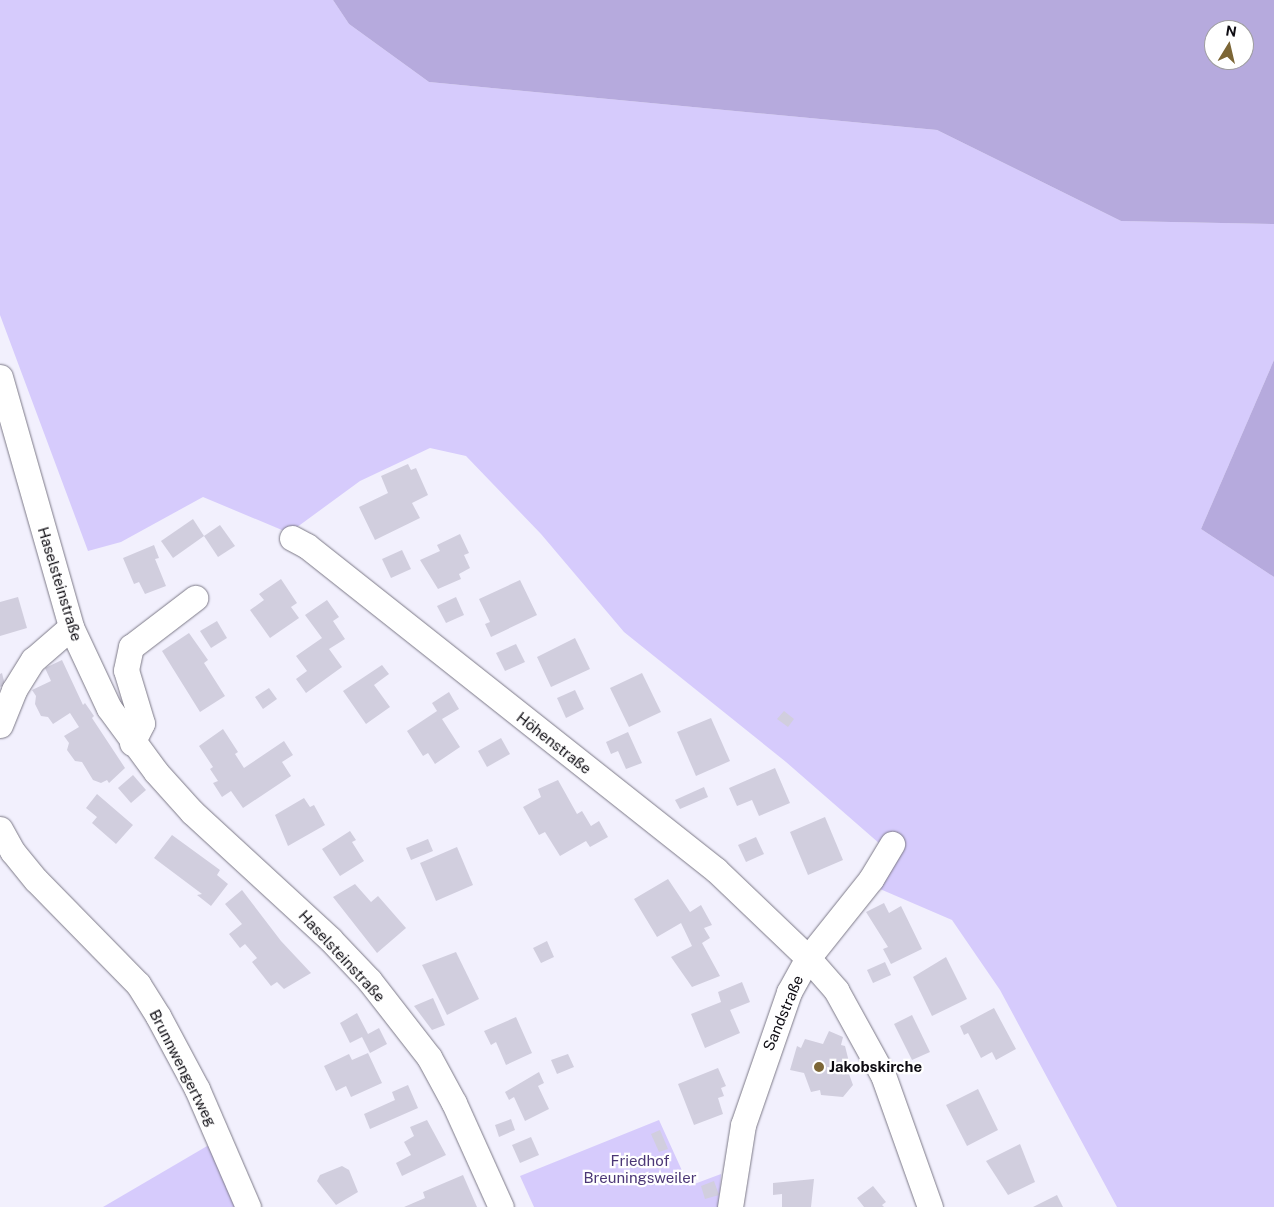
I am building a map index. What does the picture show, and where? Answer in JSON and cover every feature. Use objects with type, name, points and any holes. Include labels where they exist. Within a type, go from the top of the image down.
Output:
[{"type":"street","name":"Haselsteinstraße","points":[[0,377],[71,627],[109,708],[132,743],[192,812],[330,939],[369,980],[429,1057],[454,1103],[501,1207]]},
{"type":"street","name":"Höhenstraße","points":[[292,538],[307,546],[716,870],[808,958],[836,990],[883,1075],[930,1207]]},
{"type":"street","points":[[132,743],[142,723],[126,670],[130,647],[195,598]]},
{"type":"street","points":[[0,725],[14,690],[33,660],[71,627]]},
{"type":"street","name":"Brunnwengertweg","points":[[0,829],[13,852],[36,880],[138,984],[193,1082],[248,1207]]},
{"type":"street","name":"Sandstraße","points":[[730,1207],[734,1165],[753,1092],[789,992],[808,958],[871,879],[892,844]]},
{"type":"green space","points":[[0,0],[333,0],[349,24],[429,82],[937,130],[1121,221],[1274,224],[1274,360],[1201,529],[1274,577],[1274,1207],[1117,1207],[1000,990],[952,920],[880,889],[863,878],[880,844],[786,762],[624,632],[541,534],[466,456],[430,448],[360,481],[289,533],[203,497],[121,542],[88,551],[0,315]]},
{"type":"green space","name":"Friedhof Breuningsweiler","points":[[659,1120],[689,1186],[721,1174],[719,1207],[534,1207],[520,1176]]},
{"type":"green space","points":[[214,1142],[240,1207],[103,1207]]},
{"type":"shaded area","points":[[333,0],[1274,0],[1274,224],[1121,221],[937,130],[429,82],[349,24]]},
{"type":"shaded area","points":[[1274,360],[1274,577],[1201,529]]},
{"type":"building","points":[[408,464],[411,470],[416,468],[428,495],[412,503],[420,518],[375,540],[359,507],[388,493],[381,476]]},
{"type":"building","points":[[193,519],[204,536],[173,558],[161,541]]},
{"type":"building","points":[[220,525],[235,546],[218,557],[204,536]]},
{"type":"building","points":[[460,534],[469,553],[464,555],[470,568],[459,574],[461,579],[438,589],[420,560],[440,551],[437,545]]},
{"type":"building","points":[[154,545],[159,558],[155,559],[166,586],[145,594],[139,582],[134,584],[123,558]]},
{"type":"building","points":[[402,550],[411,569],[391,578],[382,559]]},
{"type":"building","points":[[281,579],[297,603],[291,607],[299,618],[270,638],[250,610],[264,600],[259,594]]},
{"type":"building","points":[[520,580],[537,615],[491,637],[485,624],[490,622],[479,599]]},
{"type":"building","points":[[18,597],[27,628],[0,636],[0,602]]},
{"type":"building","points":[[456,597],[464,615],[446,623],[437,606]]},
{"type":"building","points":[[327,600],[339,617],[333,621],[345,639],[329,649],[342,667],[306,693],[296,679],[307,671],[296,656],[322,638],[305,615]]},
{"type":"building","points":[[217,621],[227,638],[211,648],[200,631]]},
{"type":"building","points":[[189,633],[208,660],[204,663],[225,696],[200,712],[162,651]]},
{"type":"building","points":[[575,638],[590,669],[551,687],[537,657]]},
{"type":"building","points":[[516,644],[525,662],[505,671],[496,653]]},
{"type":"building","points":[[62,660],[83,705],[85,703],[94,716],[92,718],[125,768],[109,783],[107,780],[101,783],[93,780],[82,762],[75,761],[67,750],[69,743],[64,736],[79,727],[70,713],[53,724],[48,717],[41,716],[35,704],[36,696],[32,690],[51,681],[45,668]]},
{"type":"building","points":[[382,665],[389,674],[374,685],[390,707],[366,724],[343,691]]},
{"type":"building","points":[[2,673],[5,685],[0,687],[0,674]]},
{"type":"building","points":[[642,673],[661,712],[629,727],[610,688]]},
{"type":"building","points":[[269,688],[277,699],[263,709],[255,697]]},
{"type":"building","points":[[575,690],[584,709],[566,718],[557,698]]},
{"type":"building","points":[[449,692],[459,709],[442,719],[460,747],[435,764],[428,753],[423,756],[407,731],[437,711],[432,703]]},
{"type":"building","points":[[784,711],[794,719],[788,727],[777,719]]},
{"type":"building","points":[[711,718],[730,761],[696,776],[677,732]]},
{"type":"building","points":[[223,729],[238,752],[235,754],[244,768],[284,741],[293,755],[282,762],[291,776],[243,808],[231,791],[222,797],[213,783],[218,781],[210,769],[213,767],[199,746]]},
{"type":"building","points":[[628,732],[642,763],[626,769],[618,751],[611,754],[606,742]]},
{"type":"building","points":[[501,738],[510,754],[487,767],[478,751]]},
{"type":"building","points":[[775,768],[790,803],[759,816],[752,800],[737,806],[729,788]]},
{"type":"building","points":[[133,775],[146,790],[131,803],[118,788]]},
{"type":"building","points":[[558,780],[577,814],[582,811],[591,826],[599,821],[608,837],[590,847],[586,841],[560,856],[545,832],[539,835],[523,807],[541,797],[538,789]]},
{"type":"building","points":[[704,787],[708,797],[680,809],[675,800]]},
{"type":"building","points":[[97,794],[133,825],[116,844],[92,823],[97,817],[86,808]]},
{"type":"building","points":[[304,798],[310,807],[314,805],[325,825],[288,846],[275,815]]},
{"type":"building","points":[[825,817],[843,860],[808,875],[790,832]]},
{"type":"building","points":[[350,831],[356,840],[352,842],[364,861],[340,876],[322,849]]},
{"type":"building","points":[[172,835],[220,870],[217,875],[228,884],[211,906],[197,895],[202,894],[154,858]]},
{"type":"building","points":[[756,837],[764,854],[746,862],[738,845]]},
{"type":"building","points":[[428,839],[433,851],[411,860],[406,848]]},
{"type":"building","points":[[457,847],[473,885],[436,901],[420,863]]},
{"type":"building","points":[[668,879],[690,912],[701,905],[712,925],[704,928],[710,938],[702,943],[720,976],[692,987],[671,957],[692,946],[681,923],[657,937],[634,899]]},
{"type":"building","points":[[355,884],[371,902],[378,896],[406,928],[377,953],[333,897]]},
{"type":"building","points":[[242,890],[281,941],[311,973],[284,989],[277,982],[271,986],[252,962],[257,958],[245,944],[240,948],[229,934],[242,924],[225,904]]},
{"type":"building","points":[[884,903],[889,913],[901,906],[922,949],[891,964],[883,949],[888,947],[866,912]]},
{"type":"building","points":[[547,941],[554,957],[541,963],[533,948]]},
{"type":"building","points":[[456,952],[479,999],[447,1015],[422,965]]},
{"type":"building","points":[[946,957],[967,999],[932,1016],[913,977]]},
{"type":"building","points":[[885,962],[891,975],[873,983],[867,970]]},
{"type":"building","points":[[742,982],[750,1002],[730,1010],[740,1033],[705,1048],[691,1014],[721,1002],[718,992]]},
{"type":"building","points":[[433,998],[445,1025],[432,1030],[414,1006]]},
{"type":"building","points":[[994,1008],[1016,1049],[996,1060],[992,1052],[981,1058],[968,1033],[964,1035],[960,1026]]},
{"type":"building","points":[[357,1013],[368,1034],[379,1028],[387,1044],[370,1053],[362,1037],[350,1043],[340,1023]]},
{"type":"building","points":[[912,1015],[930,1052],[912,1060],[894,1024]]},
{"type":"building","points":[[516,1017],[532,1053],[506,1065],[496,1042],[491,1045],[484,1031]]},
{"type":"building","name":"Jakobskirche","points":[[829,1031],[843,1037],[841,1045],[845,1046],[849,1062],[845,1063],[853,1085],[843,1097],[821,1095],[820,1090],[811,1092],[804,1073],[790,1070],[797,1046],[801,1048],[805,1039],[823,1044]]},
{"type":"building","points":[[368,1053],[382,1083],[351,1097],[346,1086],[336,1091],[324,1066],[349,1054],[352,1060]]},
{"type":"building","points":[[568,1054],[574,1067],[557,1074],[551,1060]]},
{"type":"building","points":[[718,1068],[726,1086],[721,1088],[724,1096],[718,1098],[723,1114],[694,1125],[678,1084]]},
{"type":"building","points":[[539,1072],[544,1083],[538,1086],[549,1109],[525,1121],[514,1097],[509,1100],[505,1092]]},
{"type":"building","points":[[408,1085],[418,1108],[370,1129],[364,1114],[395,1100],[392,1092]]},
{"type":"building","points":[[978,1089],[998,1130],[967,1146],[946,1105]]},
{"type":"building","points":[[511,1119],[515,1130],[499,1137],[495,1125]]},
{"type":"building","points":[[427,1120],[446,1155],[402,1176],[396,1163],[411,1155],[404,1142],[414,1136],[410,1127]]},
{"type":"building","points":[[660,1130],[668,1149],[659,1152],[651,1134]]},
{"type":"building","points":[[531,1137],[539,1155],[520,1163],[512,1145]]},
{"type":"building","points":[[1020,1144],[1035,1182],[1008,1195],[986,1161]]},
{"type":"building","points":[[342,1166],[349,1170],[358,1192],[336,1205],[317,1181],[320,1175]]},
{"type":"building","points":[[463,1175],[477,1207],[404,1207],[425,1198],[423,1192]]},
{"type":"building","points":[[814,1179],[811,1207],[782,1207],[782,1194],[773,1195],[773,1183]]},
{"type":"building","points":[[714,1181],[719,1195],[705,1199],[701,1186]]},
{"type":"building","points":[[873,1186],[886,1202],[882,1205],[884,1207],[864,1207],[857,1198]]},
{"type":"building","points":[[1057,1195],[1063,1207],[1033,1207]]},
{"type":"place","name":"Jakobskirche","points":[[819,1067]]}]
